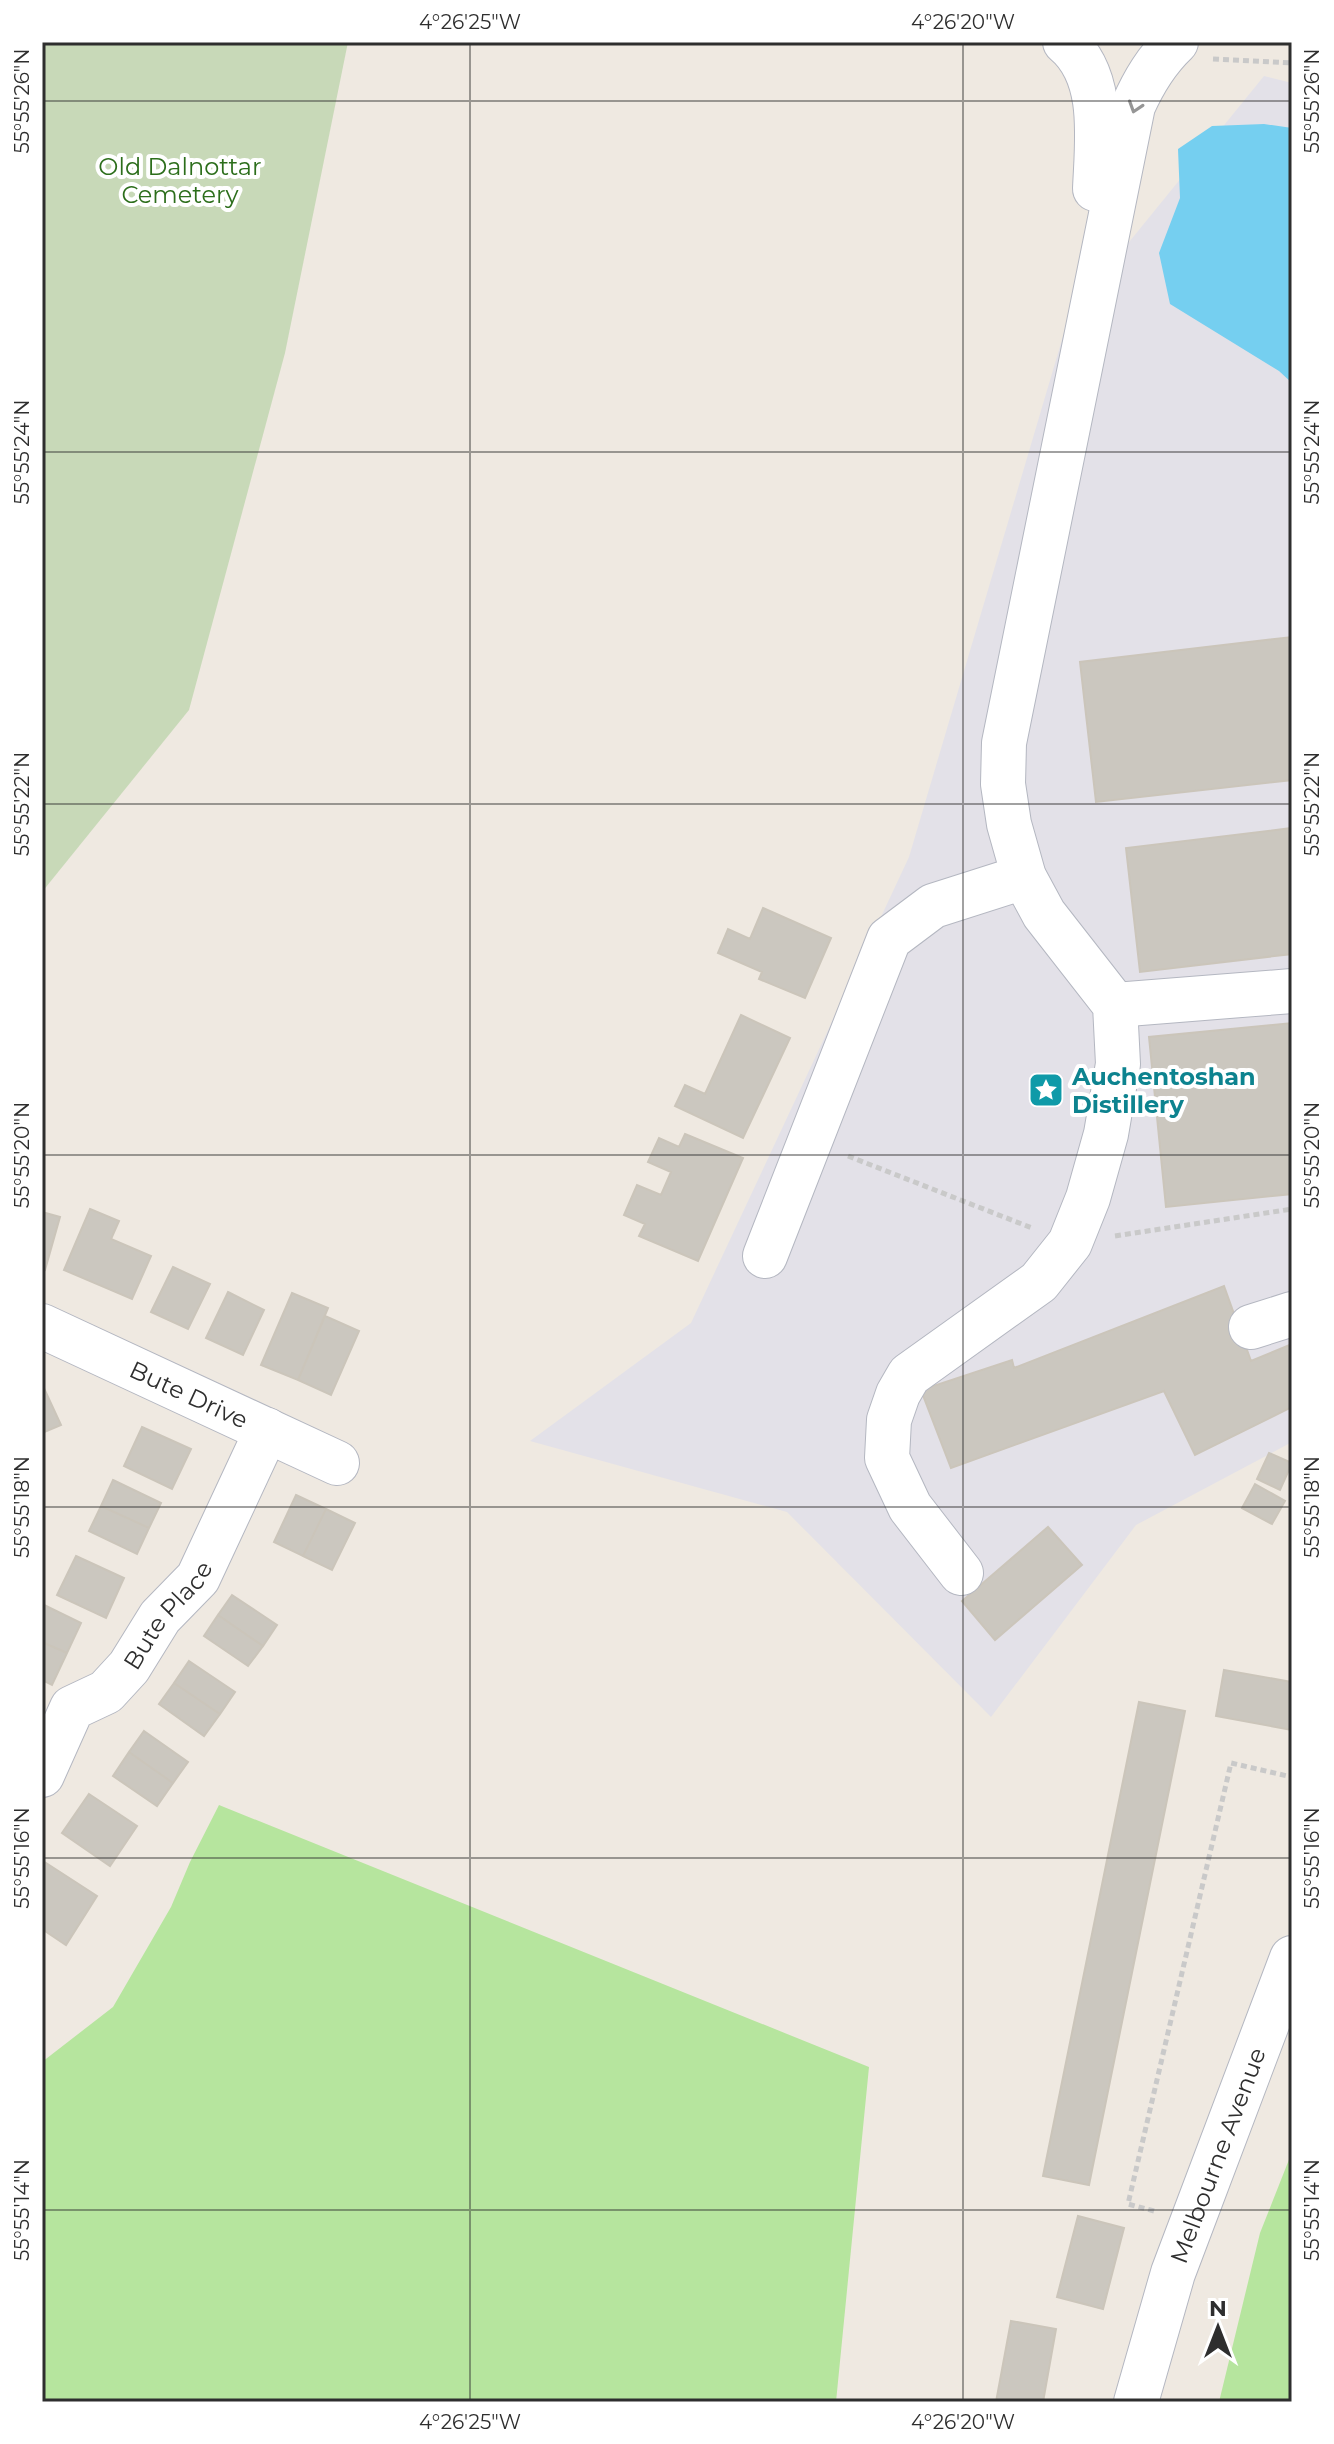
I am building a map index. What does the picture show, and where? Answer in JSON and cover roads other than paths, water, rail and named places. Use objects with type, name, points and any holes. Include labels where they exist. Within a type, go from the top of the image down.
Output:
[{"type":"street","points":[[1065,42],[1085,66],[1093,88],[1098,132],[1090,315]]},
{"type":"street","points":[[961,1573],[904,1495],[887,1458],[889,1420],[909,1375],[1039,1282],[1070,1243],[1088,1198],[1106,1134],[1118,1064],[1115,1005],[1044,914],[1024,877],[1005,798],[1004,743],[1133,106],[1145,80],[1162,55],[1176,42]]},
{"type":"street","points":[[765,1256],[889,939],[933,906],[1024,877]]},
{"type":"street","points":[[1115,1005],[1292,991]]},
{"type":"street","name":"Bute Drive","points":[[42,1326],[337,1463]]},
{"type":"street","name":"Bute Place","points":[[42,1775],[72,1708],[106,1692],[129,1667],[160,1617],[198,1578],[267,1430]]},
{"type":"street","name":"Melbourne Avenue","points":[[1136,2402],[1173,2273],[1292,1958]]},
{"type":"water","points":[[1264,124],[1292,128],[1292,383],[1279,371],[1170,304],[1159,253],[1180,198],[1178,149],[1212,126]]},
{"type":"place","name":"Auchentoshan Distillery","points":[[1046,1090]]},
{"type":"park label","name":"Old Dalnottar Cemetery","points":[[180,180]]}]
